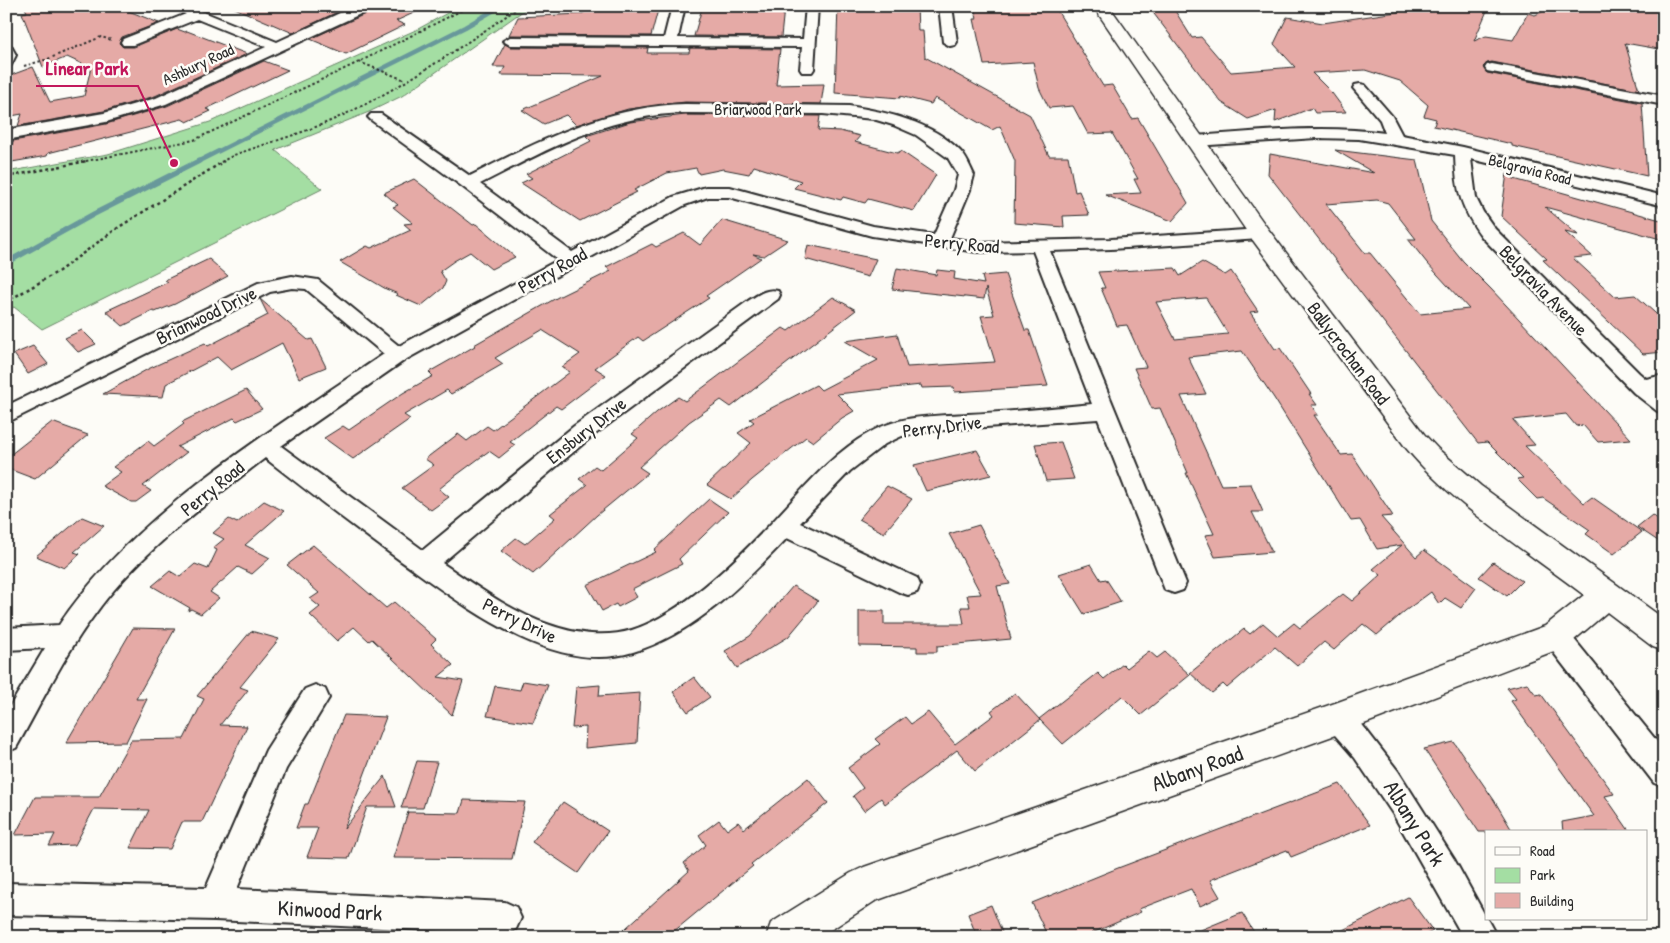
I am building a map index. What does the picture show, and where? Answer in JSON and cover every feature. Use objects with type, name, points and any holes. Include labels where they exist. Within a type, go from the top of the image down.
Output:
[{"type":"street","points":[[177,6],[277,47]]},
{"type":"street","name":"Ashbury Road","points":[[6,135],[106,117],[161,101],[366,6]]},
{"type":"street","points":[[670,42],[679,6]]},
{"type":"street","points":[[807,69],[812,6]]},
{"type":"street","points":[[945,6],[950,42]]},
{"type":"street","name":"Ballycrochan Road","points":[[1101,6],[1260,234],[1428,456],[1472,494],[1664,637]]},
{"type":"street","points":[[128,42],[195,14]]},
{"type":"street","points":[[510,41],[808,43]]},
{"type":"street","points":[[6,48],[9,55],[6,62]]},
{"type":"street","points":[[1492,68],[1664,101]]},
{"type":"street","points":[[1360,88],[1388,119],[1396,139]]},
{"type":"street","name":"Briarwood Park","points":[[469,183],[568,137],[627,114],[683,109],[853,111],[884,117],[915,128],[936,140],[957,158],[966,175],[962,190],[939,243]]},
{"type":"street","points":[[376,117],[469,183],[570,260]]},
{"type":"street","name":"Belgravia Road","points":[[1195,141],[1316,133],[1359,134],[1463,152],[1664,201]]},
{"type":"street","name":"Belgravia Avenue","points":[[1463,152],[1466,194],[1474,212],[1492,237],[1641,388],[1664,406]]},
{"type":"street","name":"Perry Road","points":[[6,739],[66,636],[104,584],[151,538],[200,496],[265,446],[398,355],[679,200],[706,192],[730,192],[872,231],[939,243],[976,247],[1040,247],[1260,234]]},
{"type":"street","points":[[1040,247],[1174,583]]},
{"type":"street","name":"Brianwood Drive","points":[[6,414],[265,287],[292,282],[311,284],[398,355]]},
{"type":"street","name":"Ensbury Drive","points":[[424,564],[582,432],[755,298]]},
{"type":"street","points":[[1641,388],[1664,382]]},
{"type":"street","name":"Perry Drive","points":[[265,446],[424,564],[492,610],[546,635],[564,641],[607,645],[630,642],[661,630],[700,606],[785,526],[854,455],[874,441],[896,430],[926,425],[1106,411]]},
{"type":"street","points":[[785,526],[908,585]]},
{"type":"street","name":"Albany Road","points":[[785,937],[864,886],[1338,718],[1556,636],[1606,595]]},
{"type":"street","points":[[6,639],[66,636]]},
{"type":"street","points":[[1556,636],[1664,773]]},
{"type":"street","points":[[215,904],[276,760],[315,698]]},
{"type":"street","name":"Albany Park","points":[[1338,718],[1351,730],[1378,766],[1445,870],[1480,937]]},
{"type":"street","name":"Kinwood Park","points":[[6,899],[215,904],[505,918]]},
{"type":"path","points":[[6,177],[194,140],[359,62],[470,6]]},
{"type":"path","points":[[6,302],[59,271],[116,228],[213,167],[234,155],[327,122],[435,64],[521,6]]},
{"type":"path","points":[[23,66],[48,59],[102,38],[128,42]]},
{"type":"path","points":[[359,62],[405,80]]},
{"type":"green space","points":[[460,6],[530,6],[402,96],[369,112],[275,150],[322,189],[42,329],[14,307],[6,311],[6,172],[108,154],[210,122],[418,29]]},
{"type":"building","points":[[24,6],[116,6],[159,23],[122,37],[119,43],[123,47],[134,47],[177,29],[247,54],[155,96],[104,111],[18,126],[22,114],[6,117],[6,77],[33,67],[50,102],[84,96],[91,68],[67,57],[43,67],[22,13],[27,12]]},
{"type":"building","points":[[230,6],[350,6],[293,33]]},
{"type":"building","points":[[374,6],[429,6],[396,21],[405,25],[346,54],[310,39],[372,11]]},
{"type":"building","points":[[587,6],[659,6],[651,36],[509,35],[518,17],[581,14],[585,12]]},
{"type":"building","points":[[838,6],[917,6],[918,31],[923,31],[925,57],[1030,115],[1049,156],[1068,156],[1075,192],[1079,191],[1089,215],[1063,216],[1064,227],[1014,223],[1015,161],[1000,126],[992,130],[935,98],[931,104],[900,96],[900,98],[835,93]]},
{"type":"building","points":[[974,6],[1055,7],[1103,86],[1112,85],[1132,119],[1138,118],[1188,203],[1172,221],[1105,195],[1141,193],[1134,179],[1138,179],[1112,133],[1088,134],[1073,106],[1049,108],[1039,88],[1033,62],[984,65],[974,19],[977,19]]},
{"type":"building","points":[[1148,6],[1172,6],[1192,38],[1201,37],[1231,72],[1295,67],[1274,44],[1287,17],[1323,23],[1403,11],[1426,11],[1454,6],[1489,6],[1474,41],[1486,36],[1513,40],[1528,13],[1535,15],[1555,6],[1574,6],[1597,11],[1597,6],[1664,8],[1664,50],[1625,43],[1639,90],[1492,62],[1487,63],[1483,67],[1487,73],[1642,103],[1647,176],[1512,146],[1512,144],[1434,126],[1436,119],[1424,116],[1428,105],[1400,81],[1365,70],[1312,73],[1332,93],[1346,112],[1315,113],[1312,108],[1275,122],[1276,110],[1248,119],[1221,102]]},
{"type":"building","points":[[702,8],[784,8],[781,37],[694,36]]},
{"type":"building","points":[[505,44],[510,47],[648,48],[647,53],[689,53],[690,48],[780,49],[776,85],[824,84],[821,104],[685,102],[628,109],[576,125],[566,115],[544,124],[522,110],[603,76],[501,75],[505,67],[493,67]]},
{"type":"building","points":[[264,61],[288,70],[206,109],[211,111],[187,122],[182,119],[48,153],[47,156],[6,163],[13,141],[106,124],[167,106]]},
{"type":"building","points":[[685,115],[820,116],[818,130],[840,131],[860,136],[855,142],[897,153],[901,151],[936,175],[914,211],[868,199],[865,203],[843,197],[841,200],[794,188],[801,181],[754,166],[749,174],[723,169],[699,174],[696,168],[667,173],[634,190],[637,192],[580,221],[521,183],[532,178],[526,174],[591,141],[586,136],[630,122]]},
{"type":"building","points":[[1335,150],[1417,160],[1431,221],[1463,261],[1631,439],[1598,442],[1583,425],[1576,426],[1566,414],[1513,420],[1535,445],[1525,446],[1584,503],[1592,497],[1642,532],[1614,554],[1586,534],[1590,530],[1543,498],[1537,499],[1517,479],[1523,478],[1487,442],[1478,443],[1268,174],[1270,154],[1374,173]],"holes":[[[1377,200],[1388,203],[1416,239],[1408,239],[1469,309],[1420,314],[1370,253],[1365,253],[1326,204]]]},
{"type":"building","points":[[1507,173],[1514,179],[1664,221],[1664,240],[1545,207],[1578,235],[1565,232],[1592,256],[1573,258],[1615,297],[1635,295],[1664,321],[1664,352],[1643,354],[1543,260],[1547,259],[1501,216]]},
{"type":"building","points":[[414,179],[473,225],[476,224],[515,257],[491,269],[470,252],[440,271],[446,281],[443,288],[421,306],[396,295],[398,294],[340,262],[367,246],[371,248],[411,230],[404,224],[413,223],[393,207],[398,205],[384,193]]},
{"type":"building","points":[[722,220],[788,240],[764,256],[753,254],[761,258],[706,296],[709,298],[643,341],[638,337],[595,368],[606,375],[561,409],[556,406],[510,442],[515,445],[499,458],[489,451],[454,477],[439,489],[449,497],[431,510],[402,488],[434,465],[425,459],[458,434],[467,441],[487,426],[493,430],[570,372],[562,367],[580,354],[542,330],[495,358],[503,364],[451,394],[447,390],[404,415],[410,419],[353,459],[324,438],[343,426],[349,430],[403,393],[433,376],[429,372],[558,297],[611,271],[606,267],[652,244],[656,247],[684,233],[700,245]]},
{"type":"building","points":[[808,245],[876,259],[868,277],[805,259]]},
{"type":"building","points":[[209,259],[228,276],[175,304],[155,312],[153,311],[123,326],[106,311],[168,282],[165,280]]},
{"type":"building","points":[[1202,262],[1225,275],[1231,271],[1258,311],[1250,312],[1275,349],[1280,348],[1311,394],[1309,394],[1317,405],[1311,405],[1318,415],[1314,415],[1341,455],[1352,454],[1393,516],[1381,517],[1416,557],[1424,550],[1476,588],[1461,608],[1445,598],[1439,604],[1431,592],[1377,635],[1363,624],[1334,650],[1324,642],[1297,666],[1275,647],[1227,688],[1223,684],[1212,693],[1190,673],[1244,629],[1250,634],[1263,623],[1278,636],[1294,623],[1300,628],[1343,594],[1352,601],[1381,575],[1373,569],[1402,545],[1377,549],[1360,520],[1351,521],[1274,398],[1242,351],[1188,357],[1206,394],[1181,396],[1221,485],[1251,484],[1263,512],[1252,512],[1272,552],[1215,557],[1205,535],[1214,534],[1186,473],[1188,473],[1160,408],[1152,409],[1134,368],[1146,367],[1127,325],[1117,326],[1101,288],[1105,288],[1098,272],[1175,268],[1180,276]],"holes":[[[1206,298],[1228,334],[1175,339],[1156,302]]]},
{"type":"building","points":[[897,268],[936,275],[937,270],[955,272],[954,279],[984,284],[982,276],[1005,274],[1025,330],[1029,330],[1048,386],[955,392],[954,387],[922,388],[921,385],[837,394],[854,411],[842,418],[813,442],[806,437],[731,499],[707,485],[751,443],[738,433],[754,422],[750,419],[816,385],[821,390],[878,360],[845,341],[897,334],[907,367],[995,362],[981,316],[994,315],[986,288],[984,299],[892,289]]},
{"type":"building","points":[[833,297],[856,310],[731,407],[721,400],[689,422],[639,467],[648,473],[597,515],[533,574],[501,551],[516,538],[525,544],[555,518],[550,514],[587,485],[579,479],[595,466],[601,470],[638,438],[632,434],[657,412],[678,397],[685,401],[783,328],[788,331]]},
{"type":"building","points":[[260,299],[308,340],[312,339],[326,367],[299,378],[282,343],[231,370],[217,357],[166,384],[163,397],[103,394],[148,369],[205,343],[208,346],[268,315]]},
{"type":"building","points":[[82,330],[96,344],[78,352],[65,338]]},
{"type":"building","points":[[33,346],[48,364],[28,374],[14,354]]},
{"type":"building","points":[[246,390],[262,409],[237,421],[234,418],[177,447],[187,452],[143,486],[151,491],[136,502],[131,502],[102,486],[121,472],[113,467],[148,441],[154,446],[184,424],[182,422]]},
{"type":"building","points":[[52,422],[88,435],[35,479],[6,468],[6,458]]},
{"type":"building","points":[[1061,442],[1074,479],[1046,481],[1035,444]]},
{"type":"building","points":[[977,450],[991,475],[926,491],[914,465]]},
{"type":"building","points":[[887,486],[912,499],[884,533],[859,519]]},
{"type":"building","points":[[709,499],[728,512],[679,559],[682,564],[632,589],[637,597],[618,607],[616,604],[602,611],[587,585],[656,552],[654,550]]},
{"type":"building","points":[[264,501],[284,511],[245,545],[270,558],[252,574],[238,567],[210,592],[219,598],[201,614],[191,609],[188,611],[190,608],[152,586],[170,571],[180,577],[195,564],[208,569],[217,550],[213,548],[224,539],[213,533],[229,519],[237,523]]},
{"type":"building","points":[[1652,515],[1664,523],[1664,545],[1637,527]]},
{"type":"building","points":[[82,517],[104,526],[74,552],[80,554],[64,568],[36,556]]},
{"type":"building","points":[[979,525],[1010,584],[997,586],[1011,639],[937,646],[937,652],[917,652],[917,647],[859,646],[859,611],[884,611],[884,624],[964,624],[961,607],[970,607],[967,595],[981,594],[949,534]]},
{"type":"building","points":[[313,545],[386,608],[394,602],[436,639],[431,644],[453,665],[438,677],[463,681],[452,715],[372,639],[369,641],[354,627],[337,641],[310,615],[320,607],[310,599],[319,593],[287,565]]},
{"type":"building","points":[[1493,562],[1522,581],[1507,596],[1479,577]]},
{"type":"building","points":[[1091,564],[1101,580],[1106,579],[1121,602],[1084,614],[1059,574]]},
{"type":"building","points":[[793,586],[818,601],[788,637],[737,668],[725,651],[750,636]]},
{"type":"building","points":[[133,628],[175,629],[136,699],[147,699],[126,742],[66,743]]},
{"type":"building","points":[[251,631],[279,639],[240,687],[248,690],[220,725],[247,726],[202,822],[182,822],[170,849],[130,848],[149,810],[94,809],[75,845],[49,846],[55,834],[15,835],[35,797],[99,797],[131,740],[184,739],[204,699],[197,696]]},
{"type":"building","points":[[1149,651],[1157,658],[1165,652],[1190,675],[1141,715],[1122,696],[1063,744],[1039,719],[1098,673],[1104,679],[1123,664],[1127,668]]},
{"type":"building","points":[[694,677],[710,697],[688,712],[673,692]]},
{"type":"building","points":[[523,681],[548,685],[533,723],[487,716],[495,686],[520,690]]},
{"type":"building","points":[[1527,683],[1536,695],[1541,694],[1614,794],[1605,796],[1629,830],[1563,830],[1562,822],[1594,816],[1511,701],[1516,699],[1507,688]]},
{"type":"building","points":[[600,685],[599,696],[640,693],[637,743],[585,748],[586,727],[572,728],[576,687]]},
{"type":"building","points":[[1015,693],[1040,720],[975,771],[957,750],[885,804],[881,798],[864,811],[853,796],[863,788],[848,768],[880,744],[875,739],[905,717],[911,724],[928,712],[955,744],[994,715],[991,711]]},
{"type":"building","points":[[344,715],[386,717],[344,829],[385,776],[396,807],[367,807],[349,858],[307,857],[318,828],[296,828],[305,804],[308,804]]},
{"type":"building","points":[[1454,742],[1494,800],[1512,830],[1485,830],[1485,832],[1479,832],[1424,749]]},
{"type":"building","points":[[417,761],[437,762],[423,808],[401,808]]},
{"type":"building","points":[[808,778],[828,803],[751,864],[753,866],[667,937],[616,937],[689,871],[684,863],[706,845],[699,835],[719,820],[727,830],[738,822],[744,829]]},
{"type":"building","points":[[1340,784],[1370,825],[1291,857],[1287,850],[1210,880],[1220,897],[1200,906],[1191,889],[1139,909],[1141,912],[1083,937],[1048,937],[1032,903],[1118,868]]},
{"type":"building","points":[[464,800],[525,802],[512,859],[393,858],[408,812],[460,813]]},
{"type":"building","points":[[563,802],[608,831],[578,873],[532,842]]},
{"type":"building","points":[[1408,897],[1433,931],[1421,937],[1329,937]]},
{"type":"building","points":[[991,905],[1004,937],[977,937],[968,914]]},
{"type":"building","points":[[1242,913],[1257,937],[1186,937],[1186,936]]},
{"type":"waterway","points":[[197,162],[465,27],[501,6]]},
{"type":"waterway","points":[[6,263],[94,214],[199,161]]},
{"type":"place","name":"Linear Park","points":[[174,163]]}]
